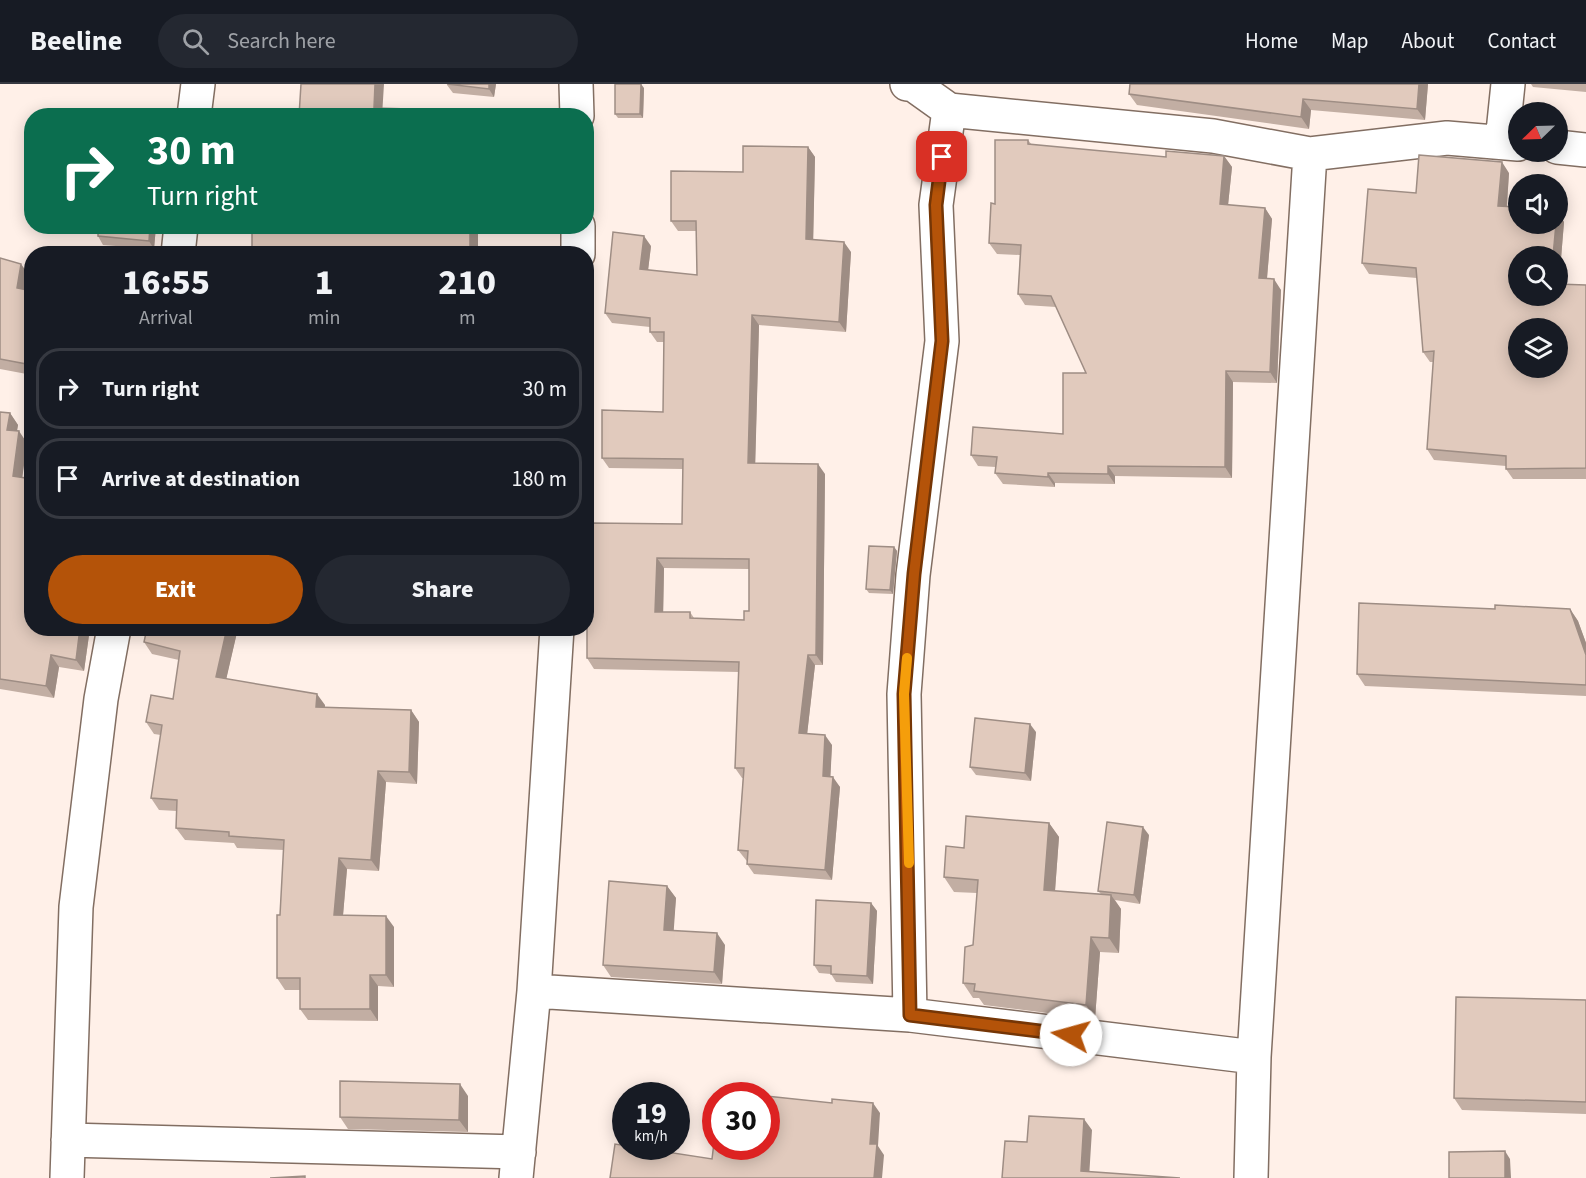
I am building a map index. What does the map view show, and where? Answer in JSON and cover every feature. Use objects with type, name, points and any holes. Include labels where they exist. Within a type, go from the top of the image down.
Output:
[{"type":"street","points":[[195,108],[198,84]]},
{"type":"street","points":[[576,84],[578,108]]},
{"type":"street","points":[[907,84],[914,85],[949,110],[1213,136],[1310,154],[1447,138],[1508,143]]},
{"type":"street","points":[[1508,84],[1509,102]]},
{"type":"street","points":[[910,1015],[904,694],[914,574],[942,341],[936,205],[949,110]]},
{"type":"street","points":[[1568,148],[1586,150]]},
{"type":"street","points":[[1251,1178],[1254,1058],[1310,154]]},
{"type":"street","points":[[67,1178],[76,907],[101,699],[113,636]]},
{"type":"street","points":[[68,1140],[518,1165],[534,991],[556,636]]},
{"type":"street","points":[[534,991],[910,1015],[1254,1058]]},
{"type":"building","points":[[301,84],[375,84],[374,108],[300,108]]},
{"type":"building","points":[[447,84],[489,84],[489,89]]},
{"type":"building","points":[[615,84],[641,84],[640,114],[615,114]]},
{"type":"building","points":[[1130,84],[1419,84],[1417,109],[1303,99],[1301,117],[1129,94]]},
{"type":"building","points":[[995,140],[1028,140],[1028,144],[1166,157],[1166,151],[1224,156],[1220,204],[1265,208],[1259,278],[1274,279],[1270,372],[1226,371],[1225,467],[1108,466],[1108,474],[1048,473],[1048,477],[995,473],[997,457],[971,455],[973,427],[1063,434],[1063,373],[1086,373],[1051,296],[1018,294],[1021,245],[989,243],[991,203],[995,204]]},
{"type":"building","points":[[743,146],[808,147],[806,239],[844,242],[839,322],[752,315],[748,463],[818,464],[816,655],[808,655],[799,733],[825,735],[823,776],[833,777],[825,870],[747,864],[748,851],[738,850],[744,768],[735,768],[739,662],[587,658],[587,636],[594,636],[594,523],[682,524],[683,459],[602,458],[602,410],[663,412],[664,332],[650,332],[650,318],[605,313],[613,232],[644,236],[640,269],[697,275],[696,221],[671,221],[671,171],[743,172]],"holes":[[[657,558],[749,559],[749,611],[744,611],[744,620],[690,618],[690,612],[655,612]]]},
{"type":"building","points":[[1419,155],[1502,162],[1498,206],[1508,206],[1508,234],[1555,234],[1554,246],[1508,246],[1508,306],[1568,306],[1568,284],[1586,285],[1586,468],[1506,469],[1506,456],[1427,449],[1434,351],[1423,352],[1416,268],[1362,263],[1368,189],[1416,193]]},
{"type":"building","points":[[98,234],[149,234],[149,241],[98,236]]},
{"type":"building","points":[[252,234],[470,234],[470,246],[252,246]]},
{"type":"building","points":[[0,258],[21,264],[17,288],[24,289],[24,364],[0,359]]},
{"type":"building","points":[[0,412],[10,413],[7,430],[19,431],[13,476],[24,478],[24,636],[79,636],[76,660],[51,655],[46,686],[0,679]]},
{"type":"building","points":[[869,546],[894,547],[890,590],[866,589]]},
{"type":"building","points":[[1359,603],[1495,609],[1495,605],[1570,609],[1586,655],[1586,685],[1357,674]]},
{"type":"building","points":[[145,636],[225,636],[216,677],[317,694],[316,707],[411,710],[409,772],[378,771],[371,860],[339,858],[334,915],[386,916],[386,975],[370,975],[370,1009],[300,1009],[300,978],[277,978],[277,915],[280,915],[284,840],[229,836],[229,832],[176,828],[177,800],[151,798],[162,725],[146,722],[151,695],[173,699],[180,651],[144,642]]},
{"type":"building","points":[[975,718],[1030,724],[1025,773],[970,767]]},
{"type":"building","points":[[966,816],[1049,823],[1044,890],[1111,895],[1109,938],[1091,937],[1086,1005],[974,991],[975,984],[963,983],[965,947],[973,945],[978,880],[944,877],[946,846],[964,848]]},
{"type":"building","points":[[1107,822],[1143,827],[1134,895],[1098,891]]},
{"type":"building","points":[[609,881],[667,886],[664,930],[717,933],[714,972],[603,965]]},
{"type":"building","points":[[816,900],[871,903],[867,976],[831,974],[831,966],[814,965]]},
{"type":"building","points":[[1456,997],[1586,1000],[1586,1102],[1454,1098]]},
{"type":"building","points":[[340,1081],[460,1084],[459,1120],[340,1117]]},
{"type":"building","points":[[780,1097],[832,1103],[832,1099],[873,1103],[870,1144],[877,1144],[874,1178],[610,1178],[613,1160],[690,1160],[690,1156],[702,1157],[702,1160],[780,1160]]},
{"type":"building","points":[[1029,1116],[1084,1119],[1081,1171],[1180,1178],[1002,1178],[1005,1141],[1027,1142]]},
{"type":"building","points":[[1505,1151],[1505,1178],[1449,1178],[1449,1152]]},
{"type":"building","points":[[305,1176],[305,1178],[270,1178]]},
{"type":"slow traffic","points":[[907,658],[904,694],[909,863]]},
{"type":"route","points":[[942,157],[936,205],[942,341],[914,574],[904,694],[909,857],[910,1015],[1071,1035]]}]
